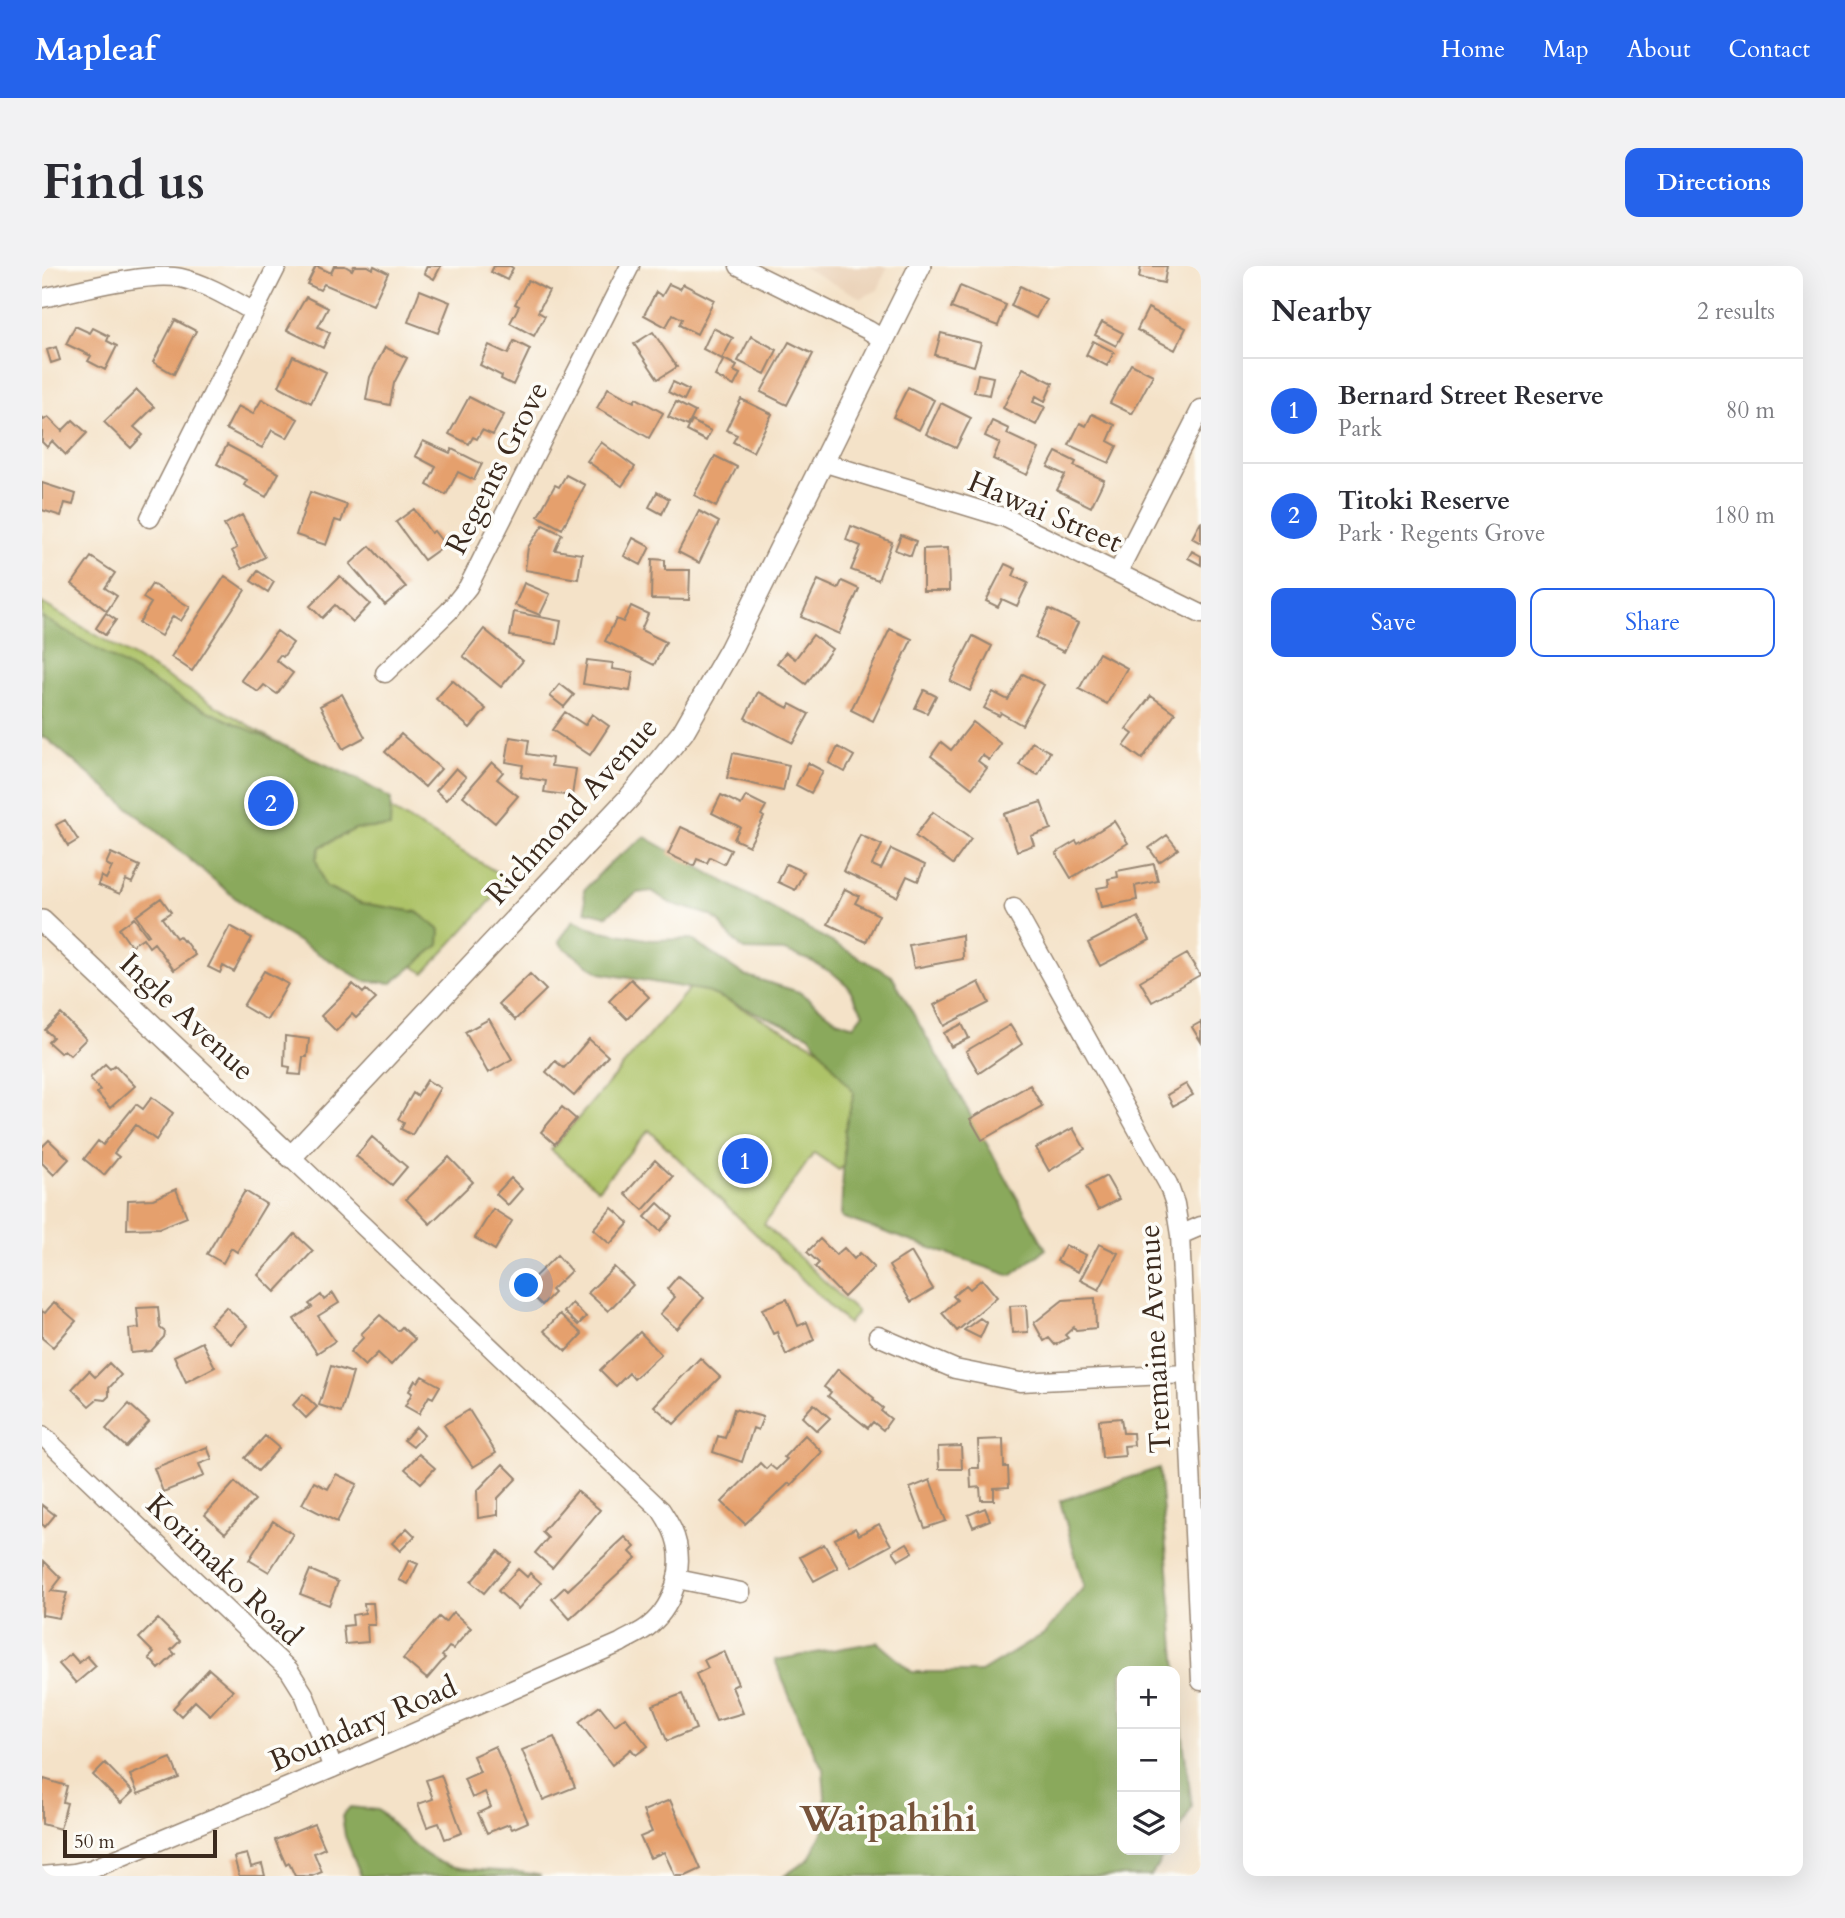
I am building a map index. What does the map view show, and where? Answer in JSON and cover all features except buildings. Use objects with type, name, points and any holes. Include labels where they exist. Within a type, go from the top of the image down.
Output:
[{"type":"street","points":[[149,518],[277,266]]},
{"type":"street","name":"Regents Grove","points":[[385,673],[449,611],[468,587],[629,266]]},
{"type":"street","points":[[739,266],[884,340]]},
{"type":"street","name":"Richmond Avenue","points":[[290,1157],[631,797],[683,732],[730,650],[920,266]]},
{"type":"street","points":[[42,298],[156,276],[180,278],[210,289],[254,312]]},
{"type":"street","points":[[1118,572],[1201,409]]},
{"type":"street","name":"Hawai Street","points":[[822,462],[1006,519],[1201,614]]},
{"type":"street","name":"Tremaine Avenue","points":[[1014,908],[1168,1184],[1175,1204],[1180,1235],[1201,1681]]},
{"type":"street","name":"Ingle Avenue","points":[[42,921],[290,1157]]},
{"type":"street","name":"Boundary Road","points":[[42,1876],[74,1874],[92,1869],[620,1643],[649,1626],[667,1606],[677,1579],[677,1544],[673,1530],[661,1510],[290,1157]]},
{"type":"street","points":[[1180,1235],[1201,1226]]},
{"type":"street","points":[[878,1336],[955,1369],[1020,1382],[1187,1374]]},
{"type":"street","name":"Korimako Road","points":[[42,1435],[289,1670],[304,1694],[333,1768]]},
{"type":"street","points":[[677,1579],[741,1592]]},
{"type":"shaded area","points":[[801,266],[888,266],[878,290],[861,298]]},
{"type":"green space","points":[[42,603],[510,880],[424,973],[42,726]]},
{"type":"green space","points":[[42,617],[184,700],[355,778],[391,799],[390,827],[355,829],[320,847],[316,859],[325,886],[361,903],[417,912],[440,930],[439,945],[392,983],[364,981],[259,918],[46,738],[42,738]]},
{"type":"green space","points":[[645,837],[892,976],[1046,1249],[1011,1276],[841,1217],[845,1130],[854,1093],[809,1035],[705,991],[600,973],[563,947],[559,941],[574,920],[596,930],[651,940],[691,939],[744,975],[799,992],[837,1020],[853,1026],[863,1013],[848,986],[834,974],[811,961],[784,951],[744,950],[720,922],[710,915],[670,903],[652,891],[637,893],[606,916],[586,911],[584,890],[611,862]]},
{"type":"green space","points":[[694,983],[868,1074],[891,1124],[839,1170],[814,1153],[764,1224],[857,1312],[848,1324],[649,1130],[598,1189],[551,1150]]},
{"type":"green space","points":[[1159,1468],[1177,1666],[1117,1666],[1117,1855],[1164,1855],[1151,1876],[784,1876],[809,1859],[827,1823],[823,1769],[802,1727],[775,1660],[877,1642],[912,1672],[981,1672],[1045,1633],[1084,1587],[1060,1501]]},
{"type":"green space","points":[[1180,1703],[1184,1748],[1192,1807],[1180,1828]]},
{"type":"green space","points":[[350,1807],[378,1810],[422,1852],[443,1864],[466,1869],[541,1876],[361,1876],[345,1836],[342,1816]]},
{"type":"place","name":"Titoki Reserve","points":[[271,803]]},
{"type":"place","name":"Bernard Street Reserve","points":[[745,1161]]},
{"type":"district","name":"Waipahihi","points":[[888,1819]]}]
